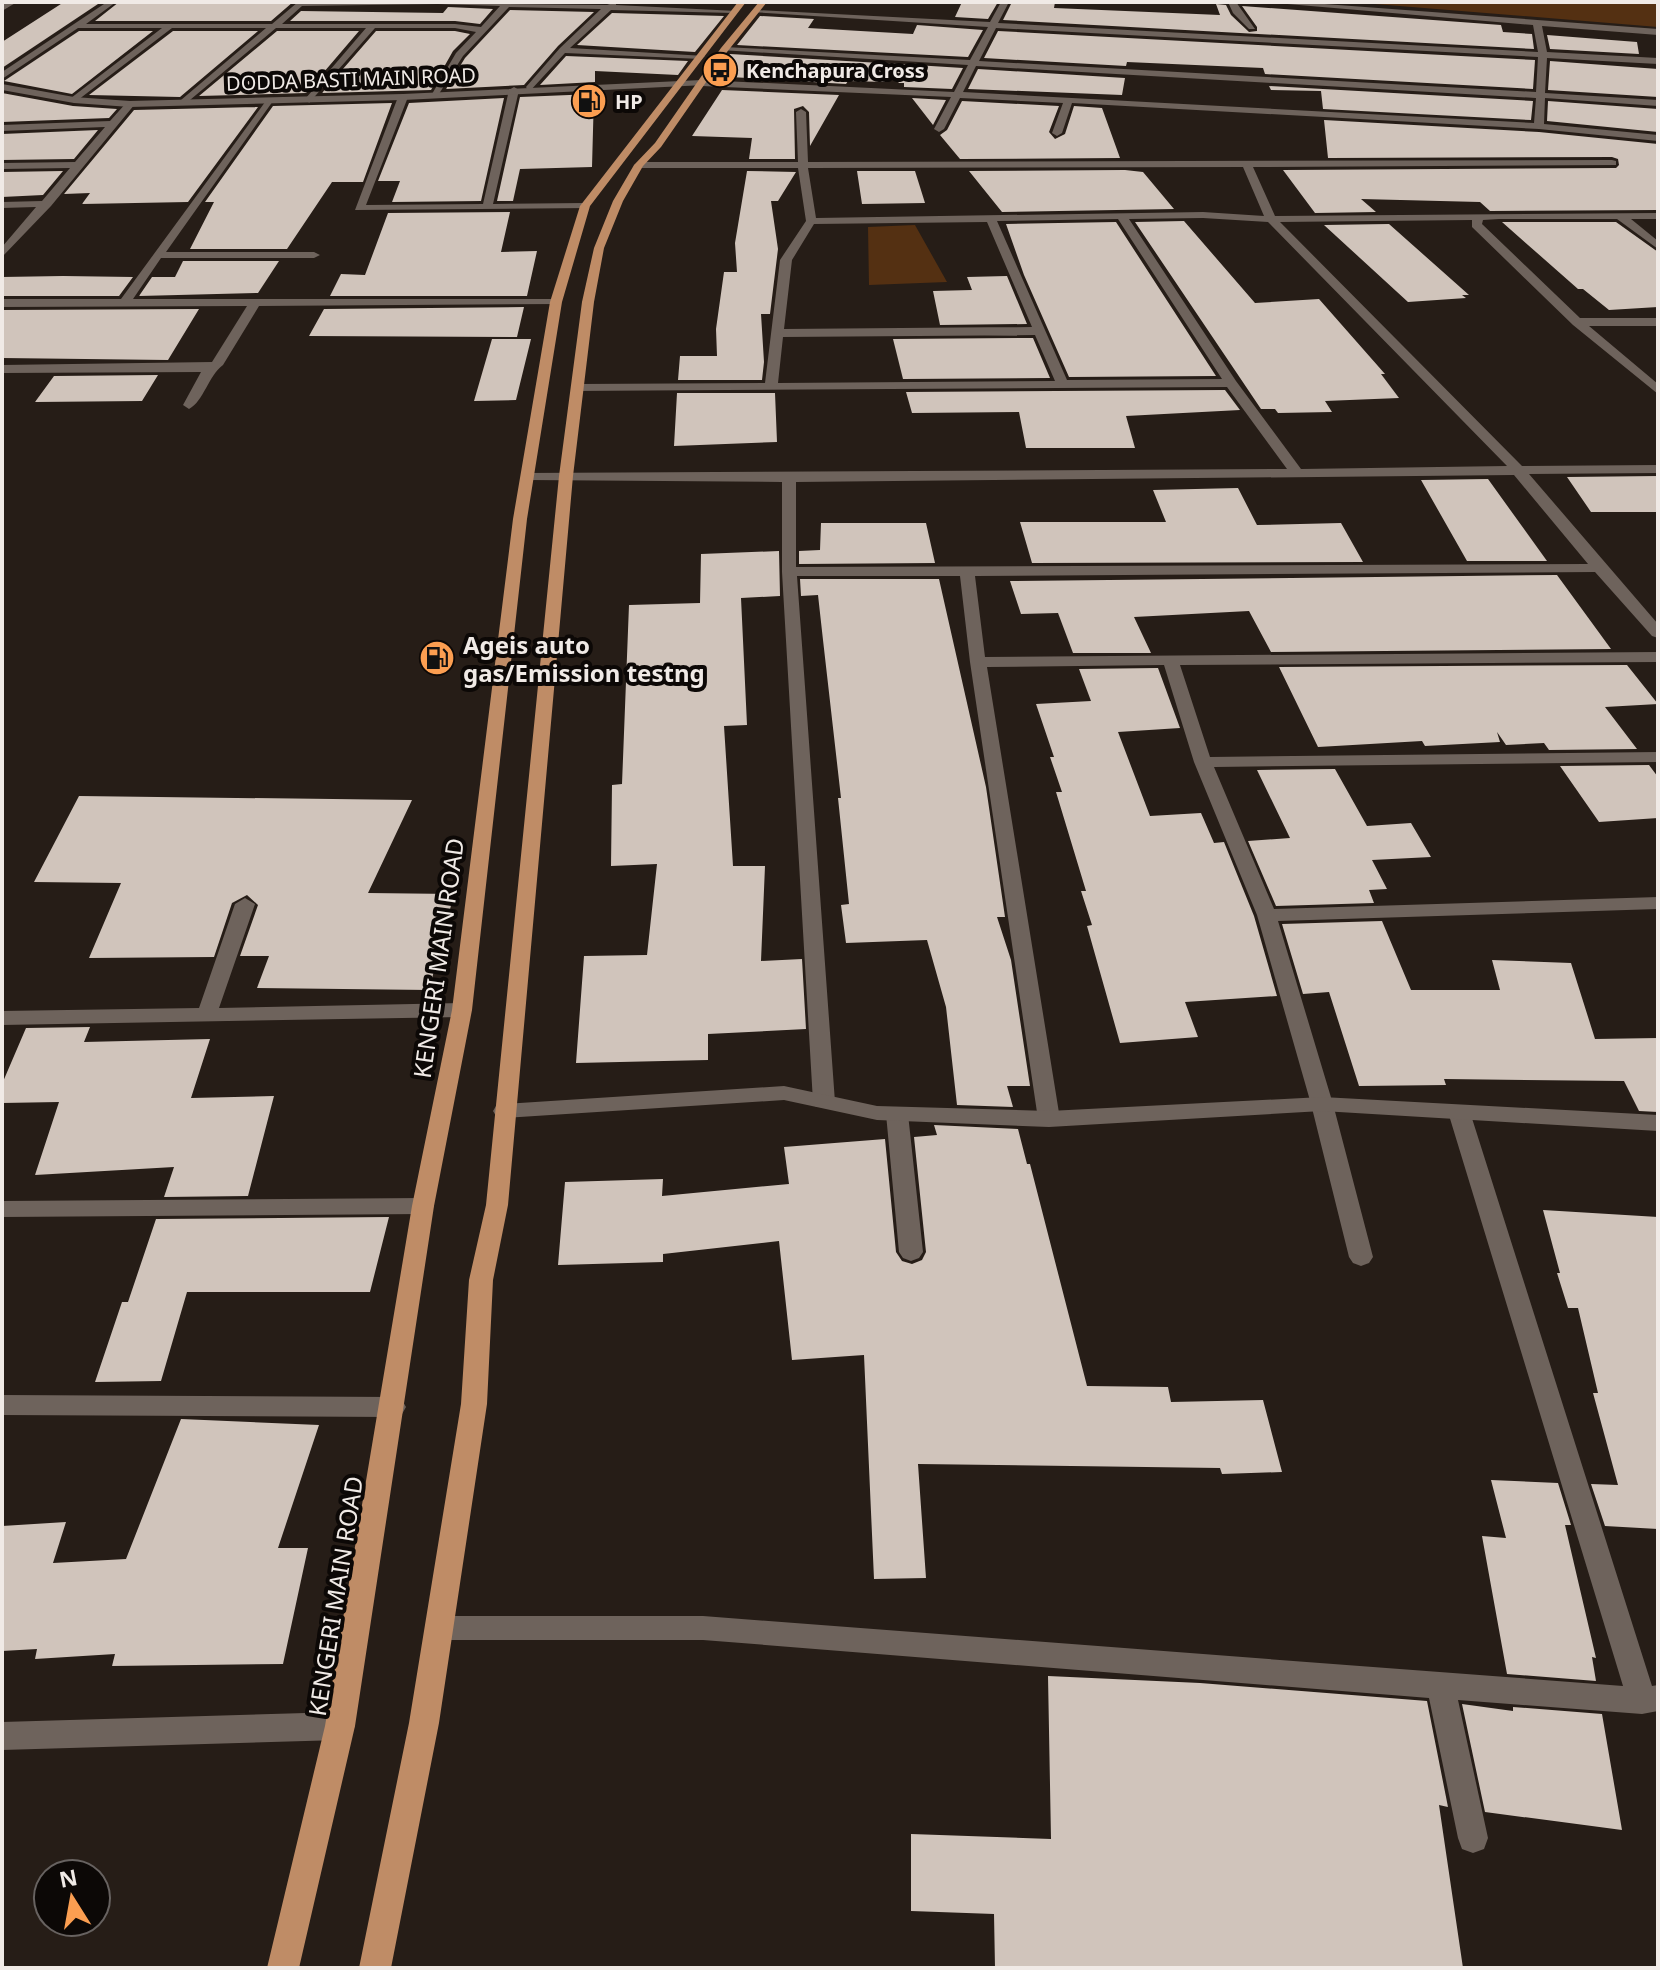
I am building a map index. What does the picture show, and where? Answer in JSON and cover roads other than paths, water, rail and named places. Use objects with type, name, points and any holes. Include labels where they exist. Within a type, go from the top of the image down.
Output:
[{"type":"main road","points":[[375,1968],[424,1723],[474,1404],[481,1280],[497,1205],[504,1111],[521,978],[566,476],[588,302],[599,248],[618,201],[639,165],[658,145],[702,83],[748,7]]},
{"type":"main road","name":"KENGERI MAIN ROAD","points":[[283,1968],[340,1726],[423,1206],[462,1010],[520,519],[556,302],[585,206],[677,84],[748,7]]},
{"type":"street","points":[[2,9],[13,2]]},
{"type":"street","points":[[2,76],[112,2]]},
{"type":"street","points":[[939,129],[1005,2]]},
{"type":"street","points":[[1232,2],[1236,11],[1252,27]]},
{"type":"street","points":[[1267,2],[1658,32]]},
{"type":"street","points":[[184,102],[302,3],[748,7],[994,25],[1658,61]]},
{"type":"street","points":[[437,94],[459,55],[508,3]]},
{"type":"street","points":[[529,89],[563,50],[610,5]]},
{"type":"street","points":[[1537,23],[1543,53],[1539,126]]},
{"type":"street","points":[[73,26],[455,26],[482,30]]},
{"type":"street","points":[[74,100],[169,27]]},
{"type":"street","points":[[309,100],[372,27]]},
{"type":"street","points":[[563,50],[701,56]]},
{"type":"street","points":[[724,50],[975,62],[1658,138]]},
{"type":"street","name":"DODDA BASTI MAIN ROAD","points":[[2,87],[74,100],[130,104],[403,97],[702,83],[1068,100],[1302,96]]},
{"type":"street","points":[[487,207],[514,90]]},
{"type":"street","points":[[1302,96],[1541,94],[1658,103]]},
{"type":"street","points":[[403,97],[359,208],[585,206]]},
{"type":"street","points":[[1057,133],[1068,100]]},
{"type":"street","points":[[124,303],[268,101]]},
{"type":"street","points":[[2,254],[130,104]]},
{"type":"street","points":[[771,388],[786,260],[811,221],[803,166],[801,112]]},
{"type":"street","points":[[2,128],[113,124]]},
{"type":"street","points":[[639,165],[1612,163]]},
{"type":"street","points":[[2,166],[77,165]]},
{"type":"street","points":[[1247,165],[1271,219],[1517,469],[1658,633]]},
{"type":"street","points":[[2,205],[47,204]]},
{"type":"street","points":[[811,221],[1121,216],[1271,219],[1658,216]]},
{"type":"street","points":[[1121,216],[1231,383],[1297,473]]},
{"type":"street","points":[[1620,216],[1658,246]]},
{"type":"street","points":[[990,217],[1063,385]]},
{"type":"street","points":[[1478,217],[1476,225],[1577,322],[1658,390]]},
{"type":"street","points":[[159,255],[314,255]]},
{"type":"street","points":[[2,303],[556,302]]},
{"type":"street","points":[[2,369],[209,368],[217,365],[254,304]]},
{"type":"street","points":[[1577,322],[1658,322]]},
{"type":"street","points":[[776,333],[1041,331]]},
{"type":"street","points":[[189,405],[209,368]]},
{"type":"street","points":[[1643,376],[1658,376]]},
{"type":"street","points":[[578,388],[1231,383]]},
{"type":"street","points":[[528,476],[789,478],[1658,469]]},
{"type":"street","points":[[789,478],[789,572],[824,1102]]},
{"type":"street","points":[[789,572],[1599,568]]},
{"type":"street","points":[[967,571],[978,662],[1049,1119]]},
{"type":"street","points":[[978,662],[1658,657]]},
{"type":"street","points":[[1170,660],[1203,762],[1267,915],[1322,1104],[1361,1257]]},
{"type":"street","points":[[1203,762],[1658,757]]},
{"type":"street","points":[[1267,915],[1658,903]]},
{"type":"street","points":[[207,1014],[245,904]]},
{"type":"street","points":[[2,1018],[462,1010]]},
{"type":"street","points":[[504,1111],[784,1093],[877,1113],[897,1114],[1049,1119],[1322,1104],[1658,1123]]},
{"type":"street","points":[[439,1628],[703,1628],[1441,1688],[1650,1700],[1459,1112]]},
{"type":"street","points":[[897,1114],[911,1252]]},
{"type":"street","points":[[2,1209],[423,1206]]},
{"type":"street","points":[[2,1405],[393,1407]]},
{"type":"street","points":[[1441,1688],[1473,1838]]},
{"type":"street","points":[[2,1736],[340,1726]]},
{"type":"place","name":"Kenchapura Cross","points":[[720,70]]},
{"type":"place","name":"HP","points":[[589,101]]},
{"type":"place","name":"Ageis auto gas/Emission testng","points":[[437,658]]}]
